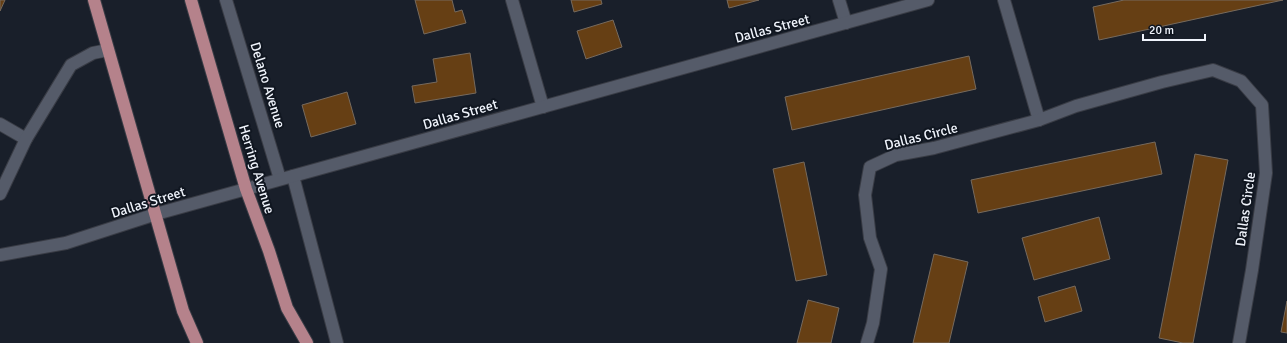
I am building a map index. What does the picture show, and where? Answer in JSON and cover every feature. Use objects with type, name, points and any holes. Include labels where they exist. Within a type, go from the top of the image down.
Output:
[{"type":"main road","points":[[94,0],[183,311],[196,343]]},
{"type":"main road","name":"Herring Avenue","points":[[191,0],[246,189],[269,251],[287,308],[307,343]]},
{"type":"street","name":"Delano Avenue","points":[[226,0],[280,180]]},
{"type":"street","points":[[512,0],[543,107]]},
{"type":"street","points":[[839,0],[846,22]]},
{"type":"street","name":"Dallas Street","points":[[0,255],[66,243],[156,214],[928,0]]},
{"type":"street","points":[[1004,0],[1039,120]]},
{"type":"street","points":[[0,194],[3,181],[26,139],[71,65],[93,53],[108,50]]},
{"type":"street","name":"Dallas Circle","points":[[868,343],[873,323],[881,269],[870,238],[865,195],[870,167],[896,155],[934,148],[1039,120],[1076,106],[1162,82],[1213,70],[1242,81],[1262,106],[1266,173],[1252,270],[1239,343]]},
{"type":"street","points":[[0,124],[26,139]]},
{"type":"street","points":[[293,176],[337,343]]},
{"type":"building","points":[[0,0],[5,0],[0,11]]},
{"type":"building","points":[[415,0],[452,0],[455,12],[462,10],[466,23],[424,34]]},
{"type":"building","points":[[571,0],[601,0],[602,4],[574,12]]},
{"type":"building","points":[[727,0],[759,0],[729,8]]},
{"type":"building","points":[[1124,0],[1283,0],[1099,40],[1093,7]]},
{"type":"building","points":[[613,20],[622,47],[586,59],[577,31]]},
{"type":"building","points":[[470,53],[476,93],[415,103],[412,86],[437,82],[433,59]]},
{"type":"building","points":[[969,56],[976,89],[792,130],[785,97]]},
{"type":"building","points":[[347,92],[356,124],[311,137],[302,105]]},
{"type":"building","points":[[1155,142],[1162,174],[978,213],[971,180]]},
{"type":"building","points":[[1195,154],[1228,160],[1193,343],[1183,343],[1159,338]]},
{"type":"building","points":[[804,162],[827,275],[796,281],[773,169]]},
{"type":"building","points":[[1099,217],[1110,259],[1034,280],[1022,238]]},
{"type":"building","points":[[934,254],[968,262],[949,343],[913,343]]},
{"type":"building","points":[[1075,286],[1082,311],[1045,322],[1038,297]]},
{"type":"building","points":[[808,300],[839,308],[831,343],[797,343]]},
{"type":"building","points":[[1287,301],[1287,333],[1281,332]]}]
